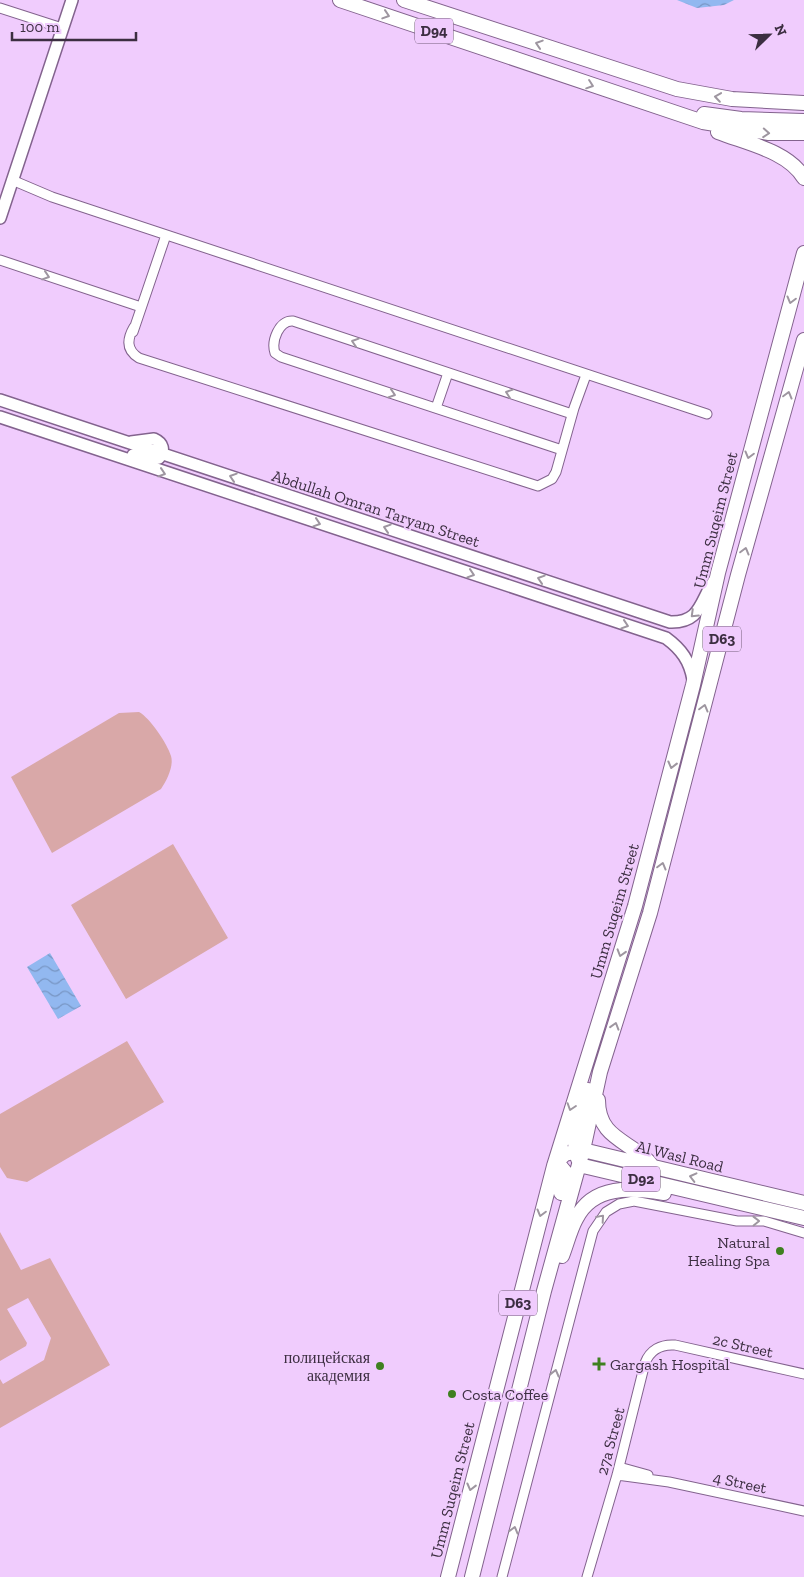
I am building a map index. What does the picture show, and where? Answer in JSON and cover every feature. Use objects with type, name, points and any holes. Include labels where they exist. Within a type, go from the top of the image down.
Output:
[{"type":"main road","name":"D94","points":[[340,0],[702,122],[739,130],[769,133],[804,133]]},
{"type":"main road","name":"D94","points":[[404,0],[677,89],[759,101],[801,102]]},
{"type":"main road","points":[[427,7],[439,28],[451,38]]},
{"type":"main road","points":[[635,100],[741,119],[804,121]]},
{"type":"main road","points":[[635,100],[777,156],[795,166],[804,178]]},
{"type":"main road","name":"Umm Suqeim Street","points":[[448,1577],[554,1166],[635,906],[693,685],[718,573],[804,253]]},
{"type":"main road","name":"Umm Suqeim Street","points":[[472,1577],[544,1291],[579,1164],[579,1145],[650,913],[738,575],[804,340]]},
{"type":"main road","points":[[544,1291],[545,1256],[566,1176],[563,1168],[554,1166],[565,1154],[579,1145],[600,1049],[599,1024]]},
{"type":"main road","points":[[600,1072],[598,1108],[604,1124],[616,1139],[639,1152],[653,1167]]},
{"type":"main road","name":"Al Wasl Road","points":[[579,1145],[653,1167],[804,1203]]},
{"type":"main road","name":"Al Wasl Road","points":[[579,1164],[804,1218]]},
{"type":"main road","points":[[549,1274],[559,1264],[580,1212],[597,1197],[625,1189],[676,1195],[704,1194]]},
{"type":"street","points":[[0,218],[72,0]]},
{"type":"street","points":[[0,8],[62,28]]},
{"type":"street","points":[[11,184],[707,414]]},
{"type":"street","points":[[163,234],[154,268],[134,327],[128,339],[128,345],[134,355],[146,360],[267,397],[538,486],[552,479],[583,373]]},
{"type":"street","points":[[0,260],[141,307]]},
{"type":"street","points":[[562,450],[277,356],[274,345],[280,326],[286,322],[293,321],[448,373],[573,411]]},
{"type":"street","points":[[436,408],[448,373]]},
{"type":"street","name":"Abdullah Omran Taryam Street","points":[[0,400],[670,622],[688,620],[696,614],[718,573]]},
{"type":"street","name":"Abdullah Omran Taryam Street","points":[[0,417],[666,638],[677,646],[686,658],[692,671],[693,685]]},
{"type":"street","points":[[47,433],[79,438],[148,460],[159,458],[162,454]]},
{"type":"street","points":[[502,1576],[593,1231],[601,1218],[619,1204],[642,1201],[737,1221],[764,1220],[804,1233]]},
{"type":"street","name":"2c Street","points":[[675,1345],[804,1374]]},
{"type":"street","name":"27a Street","points":[[586,1577],[592,1564],[647,1359],[657,1348],[675,1345]]},
{"type":"street","name":"4 Street","points":[[618,1471],[804,1511]]},
{"type":"street","name":"27a Street","points":[[591,1577],[592,1564]]},
{"type":"shaded area","points":[[139,712],[158,731],[171,756],[171,768],[161,789],[52,853],[11,777],[119,713]]},
{"type":"shaded area","points":[[173,844],[228,938],[126,999],[71,905]]},
{"type":"shaded area","points":[[127,1041],[164,1102],[27,1182],[7,1178],[0,1167],[0,1114]]},
{"type":"shaded area","points":[[0,1232],[21,1270],[50,1258],[110,1365],[0,1428],[0,1379],[3,1384],[44,1360],[51,1338],[28,1298],[7,1309],[27,1343],[26,1346],[0,1361]]},
{"type":"water","points":[[677,0],[734,0],[724,5],[697,8]]},
{"type":"water","points":[[50,953],[81,1006],[58,1019],[27,967]]},
{"type":"place","name":"Natural Healing Spa","points":[[780,1251]]},
{"type":"place","name":"Gargash Hospital","points":[[599,1364]]},
{"type":"place","name":"полицейская академия","points":[[380,1366]]},
{"type":"place","name":"Costa Coffee","points":[[452,1394]]}]
